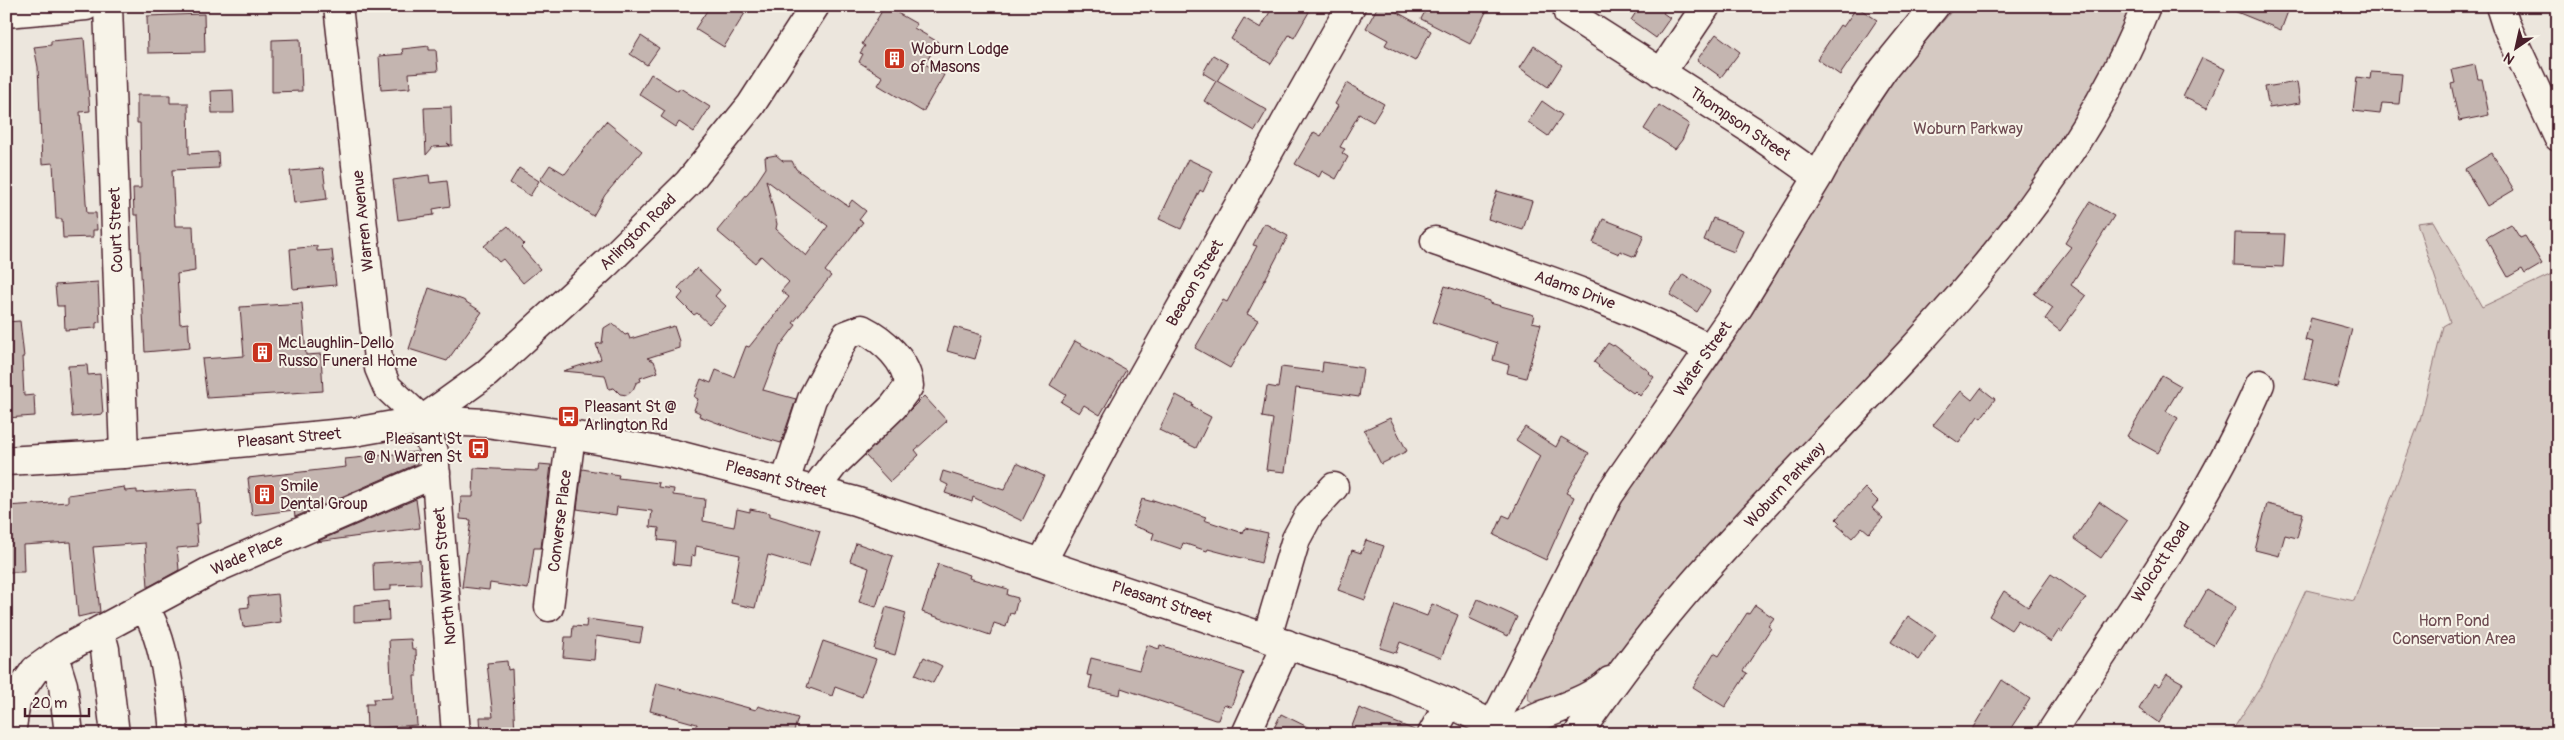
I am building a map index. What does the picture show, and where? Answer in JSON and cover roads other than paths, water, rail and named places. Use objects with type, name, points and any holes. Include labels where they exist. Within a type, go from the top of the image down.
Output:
[{"type":"street","points":[[6,13],[86,6]]},
{"type":"street","name":"Court Street","points":[[108,6],[124,454]]},
{"type":"street","name":"Warren Avenue","points":[[338,6],[379,368],[387,387],[422,420]]},
{"type":"street","name":"Arlington Road","points":[[422,420],[486,374],[606,264],[688,182],[751,105],[815,6]]},
{"type":"street","name":"Beacon Street","points":[[1042,562],[1122,412],[1351,6]]},
{"type":"street","points":[[1661,73],[1706,6]]},
{"type":"street","name":"Water Street","points":[[1505,731],[1600,509],[1631,460],[1710,349],[1818,177],[1850,120],[1883,70],[1935,6]]},
{"type":"street","name":"Woburn Parkway","points":[[1578,734],[1624,668],[1698,578],[1895,368],[2005,242],[2074,145],[2101,101],[2146,6]]},
{"type":"street","points":[[2500,6],[2506,26],[2558,137]]},
{"type":"street","name":"Thompson Street","points":[[1568,13],[1818,177]]},
{"type":"street","name":"Adams Drive","points":[[1435,241],[1596,296],[1665,326],[1710,349]]},
{"type":"street","points":[[785,482],[812,399],[846,335],[862,329],[876,336],[902,363],[908,373],[909,386],[893,407],[834,464],[815,489]]},
{"type":"street","name":"Wolcott Road","points":[[2050,734],[2210,487],[2242,426],[2260,384]]},
{"type":"street","name":"Pleasant Street","points":[[6,461],[124,454],[354,432],[422,420],[474,422],[571,435],[674,454],[815,489],[1042,562],[1396,681],[1449,703],[1505,731]]},
{"type":"street","name":"North Warren Street","points":[[422,420],[433,446],[436,473],[456,734]]},
{"type":"street","name":"Converse Place","points":[[549,607],[571,435]]},
{"type":"street","name":"Wade Place","points":[[13,733],[16,701],[23,687],[34,670],[59,653],[210,571],[436,473]]},
{"type":"street","points":[[1246,734],[1277,640],[1296,539],[1310,513],[1334,487]]},
{"type":"street","points":[[144,607],[154,623],[161,647],[174,734]]},
{"type":"street","points":[[100,630],[105,650],[115,734]]},
{"type":"street","points":[[59,653],[68,734]]},
{"type":"street","name":"Woburn Parkway","points":[[1505,731],[1595,692],[1624,668]]},
{"type":"street","points":[[1432,734],[1449,703]]},
{"type":"place","name":"Woburn Lodge of Masons","points":[[895,58]]},
{"type":"place","name":"McLaughlin-Dello Russo Funeral Home","points":[[262,352]]},
{"type":"place","name":"Pleasant St @ Arlington Rd","points":[[568,416]]},
{"type":"place","name":"Pleasant St @ N Warren St","points":[[478,448]]},
{"type":"place","name":"Smile Dental Group","points":[[264,495]]},
{"type":"park label","name":"Horn Pond Conservation Area","points":[[2454,630]]}]
